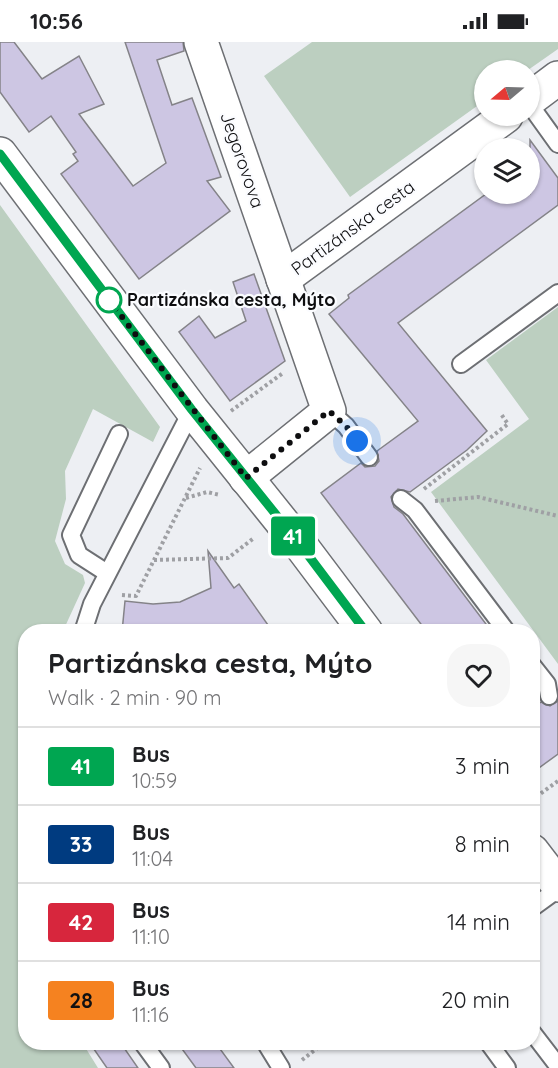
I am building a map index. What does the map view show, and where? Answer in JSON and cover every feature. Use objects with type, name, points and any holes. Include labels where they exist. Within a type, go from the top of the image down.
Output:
[{"type":"street","name":"Jegorovova","points":[[201,42],[283,279]]},
{"type":"street","points":[[540,92],[558,78]]},
{"type":"street","name":"Partizánska cesta","points":[[329,411],[283,279],[492,126]]},
{"type":"street","points":[[0,154],[192,410],[233,487],[359,624]]},
{"type":"street","points":[[233,487],[329,411]]},
{"type":"lane","points":[[540,119],[558,144]]},
{"type":"lane","points":[[461,364],[558,293]]},
{"type":"lane","points":[[86,624],[92,604],[107,573],[192,410]]},
{"type":"lane","name":"Partizánska cesta","points":[[329,411],[346,426],[369,457]]},
{"type":"lane","points":[[107,573],[79,555],[71,535],[119,434]]},
{"type":"lane","points":[[403,502],[415,510],[501,624]]},
{"type":"lane","points":[[540,675],[547,684],[549,696]]},
{"type":"lane","points":[[540,895],[551,876]]},
{"type":"lane","points":[[540,1042],[558,1066]]},
{"type":"lane","points":[[148,1050],[161,1068]]},
{"type":"lane","points":[[270,1050],[281,1068]]},
{"type":"lane","points":[[494,1050],[507,1068]]},
{"type":"path","points":[[228,413],[285,371]]},
{"type":"path","points":[[403,502],[508,424],[501,414]]},
{"type":"path","points":[[136,596],[200,468]]},
{"type":"path","points":[[185,499],[233,487]]},
{"type":"path","points":[[403,502],[478,497],[558,516]]},
{"type":"path","points":[[154,560],[228,558],[254,538]]},
{"type":"path","points":[[540,794],[558,781]]},
{"type":"path","points":[[300,1062],[315,1050]]},
{"type":"green space","points":[[312,42],[558,42],[558,49],[540,62],[474,60],[474,108],[350,197],[264,76]]},
{"type":"green space","points":[[0,205],[160,427],[153,442],[93,409],[65,471],[66,499],[55,541],[65,564],[83,575],[85,583],[66,624],[18,624],[18,1050],[87,1050],[98,1068],[0,1068]]},
{"type":"green space","points":[[558,307],[558,664],[540,640],[540,624],[528,624],[431,492],[529,419],[486,360]]},
{"type":"building","points":[[0,42],[14,42],[42,79],[79,56],[104,104],[79,114],[133,186],[166,163],[125,42],[183,42],[184,51],[157,60],[172,105],[192,98],[221,177],[207,181],[230,211],[139,279],[61,174],[78,161],[73,154],[76,152],[51,116],[29,132],[0,92]]},
{"type":"building","points":[[540,154],[558,178],[558,205],[398,323],[487,431],[467,450],[410,492],[398,489],[391,497],[394,507],[403,514],[486,624],[421,624],[321,493],[361,463],[365,467],[375,466],[379,461],[377,451],[418,421],[329,314],[349,298],[348,295],[474,203],[540,204]]},
{"type":"building","points":[[254,274],[285,361],[230,401],[179,332],[199,316],[215,338],[246,321],[233,282]]},
{"type":"building","points":[[208,551],[234,588],[239,584],[267,624],[123,624],[125,601],[153,604],[180,602],[211,588]]},
{"type":"building","points":[[558,701],[558,754],[540,767],[540,703],[550,706]]},
{"type":"building","points":[[95,1050],[126,1050],[138,1068],[107,1068]]},
{"type":"building","points":[[183,1050],[221,1050],[234,1068],[196,1068]]},
{"type":"bus line","name":"41","points":[[0,154],[192,410],[302,547],[360,624]]},
{"type":"place","name":"Partizánska cesta, Mýto","points":[[109,300]]},
{"type":"route","points":[[109,300],[246,478],[329,411],[346,426],[357,441]]}]
